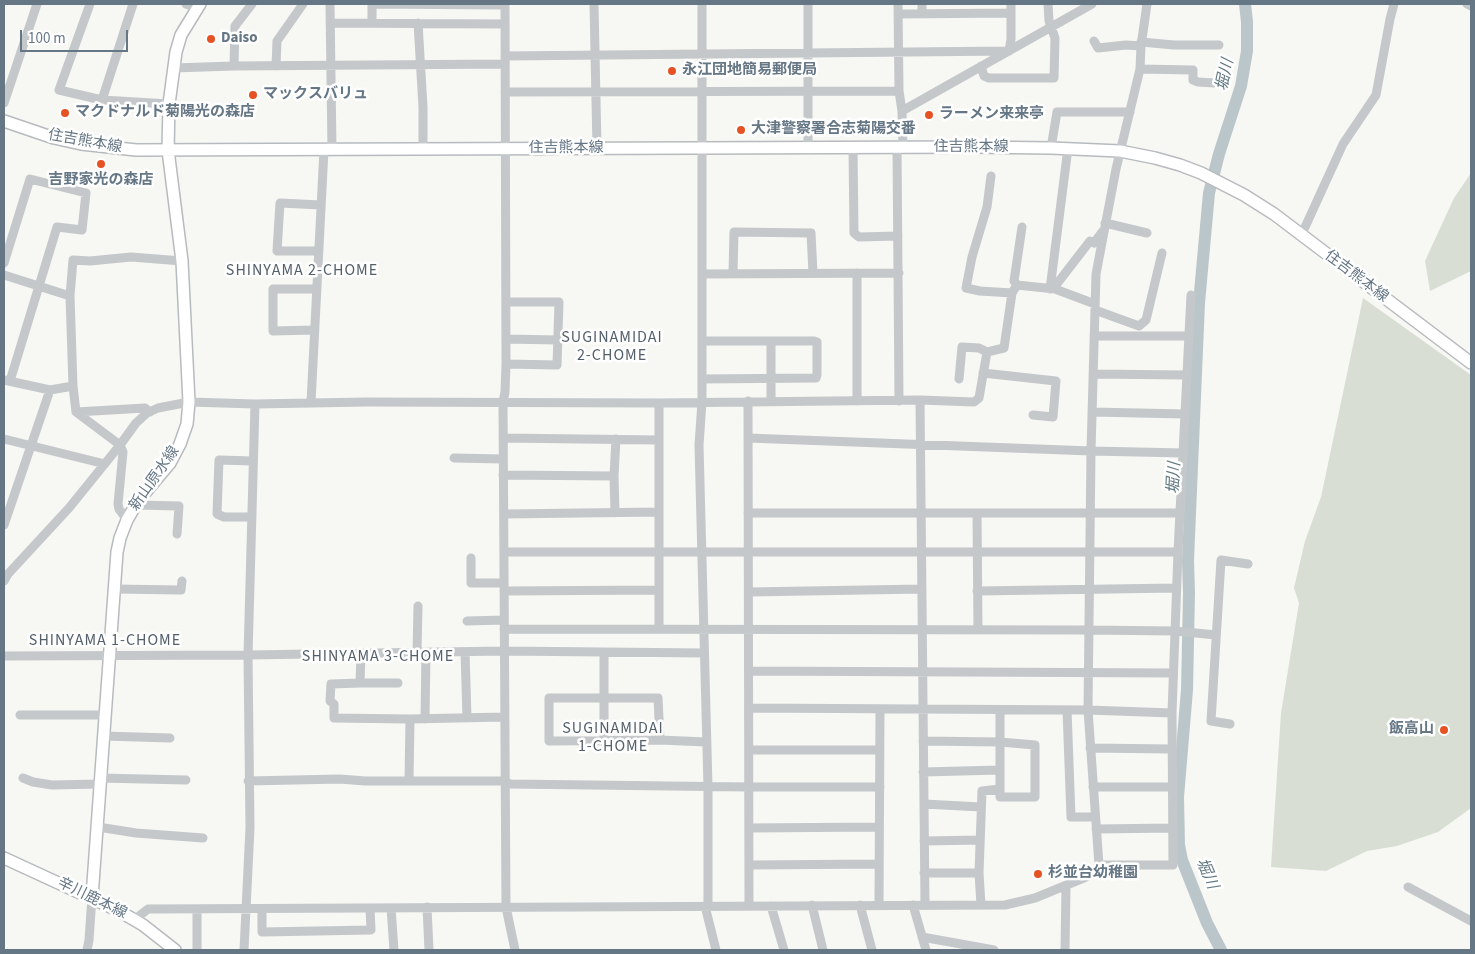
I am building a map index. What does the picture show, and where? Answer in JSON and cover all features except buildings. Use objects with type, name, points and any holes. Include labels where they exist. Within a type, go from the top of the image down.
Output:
[{"type":"main road","points":[[168,150],[169,104],[173,68],[181,35],[194,5]]},
{"type":"main road","name":"住吉熊本線","points":[[4,121],[54,138],[81,144],[110,148],[168,150],[1068,148],[1120,151],[1155,158],[1201,173],[1244,195],[1274,214],[1471,363]]},
{"type":"main road","name":"新山原水線","points":[[92,897],[114,589],[120,538],[127,520],[136,505],[170,463],[180,444],[187,424],[189,402],[182,261],[168,150]]},
{"type":"main road","name":"辛川鹿本線","points":[[4,858],[92,897],[134,920],[175,950]]},
{"type":"street","points":[[4,103],[36,4]]},
{"type":"street","points":[[90,4],[59,90],[102,100],[169,104]]},
{"type":"street","points":[[102,100],[132,4]]},
{"type":"street","points":[[234,66],[235,26],[252,4]]},
{"type":"street","points":[[276,66],[277,41],[303,4]]},
{"type":"street","points":[[311,402],[321,205],[328,150],[331,66],[330,4]]},
{"type":"street","points":[[372,23],[372,4],[505,4],[504,781],[506,907],[515,950]]},
{"type":"street","points":[[594,4],[597,148]]},
{"type":"street","points":[[702,4],[702,402],[699,445],[708,787],[706,906],[716,950]]},
{"type":"street","points":[[808,4],[808,149]]},
{"type":"street","points":[[898,4],[899,91],[902,111],[898,236],[899,401]]},
{"type":"street","points":[[922,4],[922,14]]},
{"type":"street","points":[[966,4],[966,14]]},
{"type":"street","points":[[981,66],[984,76],[989,78],[1054,78],[1055,38],[1049,21],[1048,4]]},
{"type":"street","points":[[902,111],[1051,27],[1076,8],[1092,4]]},
{"type":"street","points":[[134,920],[148,909],[1005,905],[1035,898],[1091,876],[1099,865],[1088,710],[1091,451],[1096,274],[1120,151],[1140,69],[1141,44],[1147,4]]},
{"type":"street","points":[[1301,236],[1343,144],[1376,95],[1394,4]]},
{"type":"street","points":[[1467,4],[1471,6]]},
{"type":"street","points":[[898,14],[966,14],[1011,8],[1009,51]]},
{"type":"street","points":[[330,23],[505,24]]},
{"type":"street","points":[[418,23],[423,150]]},
{"type":"street","points":[[1094,41],[1098,48],[1141,44],[1219,45]]},
{"type":"street","points":[[173,68],[421,64],[595,55],[1009,51]]},
{"type":"street","points":[[1140,69],[1193,70],[1193,80],[1214,83]]},
{"type":"street","points":[[505,92],[899,91]]},
{"type":"street","points":[[1051,148],[1057,112],[1130,112]]},
{"type":"street","points":[[853,148],[854,232],[859,237],[898,236]]},
{"type":"street","points":[[1053,289],[1068,148]]},
{"type":"street","points":[[991,176],[987,207],[972,258],[966,288],[1012,293]]},
{"type":"street","points":[[4,263],[30,179],[86,193],[82,230],[57,227],[39,287],[7,380],[50,390],[73,386]]},
{"type":"street","points":[[319,251],[277,251],[280,203],[321,205]]},
{"type":"street","points":[[1017,285],[1014,281],[1023,247],[1022,227]]},
{"type":"street","points":[[1053,289],[1090,242],[1094,243],[1104,227]]},
{"type":"street","points":[[1104,227],[1146,233]]},
{"type":"street","points":[[733,273],[734,232],[811,233],[813,273]]},
{"type":"street","points":[[1017,285],[1053,289],[1139,326],[1146,320],[1162,253]]},
{"type":"street","points":[[127,520],[119,509],[118,504],[123,452],[120,445],[76,412],[73,386],[70,296],[72,260],[90,262],[131,257],[182,261]]},
{"type":"street","points":[[856,273],[857,401]]},
{"type":"street","points":[[702,274],[899,273]]},
{"type":"street","points":[[4,275],[70,296]]},
{"type":"street","points":[[959,379],[962,347],[979,348],[987,352],[1004,348],[1012,293],[1017,285]]},
{"type":"street","points":[[314,330],[273,330],[273,289],[316,289]]},
{"type":"street","points":[[1099,865],[1173,864],[1173,673],[1191,295]]},
{"type":"street","points":[[506,302],[559,302],[557,365],[506,364]]},
{"type":"street","points":[[1094,336],[1189,336]]},
{"type":"street","points":[[506,339],[558,340]]},
{"type":"street","points":[[702,341],[817,342],[816,378],[702,379]]},
{"type":"street","points":[[771,341],[771,401]]},
{"type":"street","points":[[5,575],[70,508],[136,423],[158,408],[189,402],[255,404],[311,402],[658,403],[920,400],[974,402],[979,398],[987,352]]},
{"type":"street","points":[[983,373],[1056,381],[1053,417],[1033,415]]},
{"type":"street","points":[[1093,374],[1187,375]]},
{"type":"street","points":[[4,525],[50,390]]},
{"type":"street","points":[[920,400],[925,904]]},
{"type":"street","points":[[748,401],[749,906]]},
{"type":"street","points":[[658,403],[659,629]]},
{"type":"street","points":[[244,950],[250,828],[248,655],[255,404]]},
{"type":"street","points":[[76,412],[145,408],[150,412]]},
{"type":"street","points":[[1092,412],[1186,414]]},
{"type":"street","points":[[503,438],[659,440]]},
{"type":"street","points":[[748,438],[1184,453]]},
{"type":"street","points":[[4,439],[105,464]]},
{"type":"street","points":[[615,513],[616,439]]},
{"type":"street","points":[[454,458],[504,459]]},
{"type":"street","points":[[252,517],[217,514],[219,460],[253,461]]},
{"type":"street","points":[[503,475],[614,476]]},
{"type":"street","points":[[136,505],[179,506],[177,534]]},
{"type":"street","points":[[504,514],[658,512]]},
{"type":"street","points":[[748,513],[1180,513]]},
{"type":"street","points":[[977,514],[978,630]]},
{"type":"street","points":[[504,552],[1178,552]]},
{"type":"street","points":[[471,558],[471,583],[504,587],[658,590]]},
{"type":"street","points":[[1230,724],[1211,721],[1221,560],[1248,564]]},
{"type":"street","points":[[114,589],[181,590],[182,581]]},
{"type":"street","points":[[977,590],[1176,588]]},
{"type":"street","points":[[748,592],[922,590]]},
{"type":"street","points":[[418,606],[425,719]]},
{"type":"street","points":[[467,621],[659,629],[1089,630],[1216,634]]},
{"type":"street","points":[[4,656],[421,652],[704,654]]},
{"type":"street","points":[[465,652],[467,718]]},
{"type":"street","points":[[604,652],[604,741]]},
{"type":"street","points":[[360,683],[361,653]]},
{"type":"street","points":[[749,671],[1173,673]]},
{"type":"street","points":[[398,683],[331,684],[330,701],[334,704],[334,718],[425,719],[504,717]]},
{"type":"street","points":[[660,740],[658,698],[549,698],[549,741],[660,740],[706,742]]},
{"type":"street","points":[[748,708],[1088,710],[1172,713]]},
{"type":"street","points":[[879,905],[880,709]]},
{"type":"street","points":[[923,741],[1000,742],[1035,745],[1035,797],[1000,797],[1000,742],[1000,710]]},
{"type":"street","points":[[1067,710],[1071,817],[1095,817]]},
{"type":"street","points":[[20,715],[105,715]]},
{"type":"street","points":[[409,781],[410,719]]},
{"type":"street","points":[[103,736],[170,738]]},
{"type":"street","points":[[1090,748],[1172,749]]},
{"type":"street","points":[[749,750],[880,750]]},
{"type":"street","points":[[924,772],[1000,770]]},
{"type":"street","points":[[23,778],[33,782],[52,784],[100,781],[186,780]]},
{"type":"street","points":[[248,781],[321,779],[504,781],[510,784],[749,788],[880,787]]},
{"type":"street","points":[[1093,787],[1172,787]]},
{"type":"street","points":[[981,905],[979,873],[982,791],[1000,789]]},
{"type":"street","points":[[924,804],[980,807]]},
{"type":"street","points":[[98,827],[136,833],[203,838]]},
{"type":"street","points":[[749,828],[880,827]]},
{"type":"street","points":[[1096,829],[1173,828]]},
{"type":"street","points":[[924,841],[980,840]]},
{"type":"street","points":[[749,865],[879,864]]},
{"type":"street","points":[[924,873],[979,873]]},
{"type":"street","points":[[1065,950],[1066,887]]},
{"type":"street","points":[[1408,887],[1471,921]]},
{"type":"street","points":[[87,950],[92,897]]},
{"type":"street","points":[[913,904],[926,950]]},
{"type":"street","points":[[812,905],[823,950]]},
{"type":"street","points":[[860,905],[872,950]]},
{"type":"street","points":[[771,906],[784,950]]},
{"type":"street","points":[[427,907],[429,950]]},
{"type":"street","points":[[262,909],[262,932],[371,930],[370,908]]},
{"type":"street","points":[[391,908],[394,950]]},
{"type":"street","points":[[197,909],[197,950]]},
{"type":"street","points":[[922,937],[994,950]]},
{"type":"shaded area","points":[[1471,173],[1471,271],[1430,291],[1425,261],[1454,198]]},
{"type":"shaded area","points":[[1363,298],[1471,375],[1471,808],[1438,832],[1397,846],[1367,851],[1326,871],[1271,867],[1281,713],[1299,603],[1294,588],[1305,541],[1321,497]]},
{"type":"waterway","name":"堀川","points":[[1221,950],[1207,923],[1182,860],[1179,845],[1178,797],[1187,690],[1188,560],[1199,303],[1209,193],[1219,154],[1241,86],[1247,51],[1245,4]]},
{"type":"place","name":"Daiso","points":[[211,39]]},
{"type":"place","name":"永江団地簡易郵便局","points":[[672,71]]},
{"type":"place","name":"マックスバリュ","points":[[253,95]]},
{"type":"place","name":"マクドナルド菊陽光の森店","points":[[65,113]]},
{"type":"place","name":"ラーメン来来亭","points":[[929,115]]},
{"type":"place","name":"大津警察署合志菊陽交番","points":[[741,130]]},
{"type":"place","name":"吉野家光の森店","points":[[101,164]]},
{"type":"place","name":"飯高山","points":[[1444,730]]},
{"type":"place","name":"杉並台幼稚園","points":[[1038,874]]},
{"type":"district","name":"SHINYAMA 2-CHOME","points":[[302,271]]},
{"type":"district","name":"SUGINAMIDAI 2-CHOME","points":[[612,347]]},
{"type":"district","name":"SHINYAMA 1-CHOME","points":[[105,641]]},
{"type":"district","name":"SHINYAMA 3-CHOME","points":[[378,657]]},
{"type":"district","name":"SUGINAMIDAI 1-CHOME","points":[[613,738]]}]
